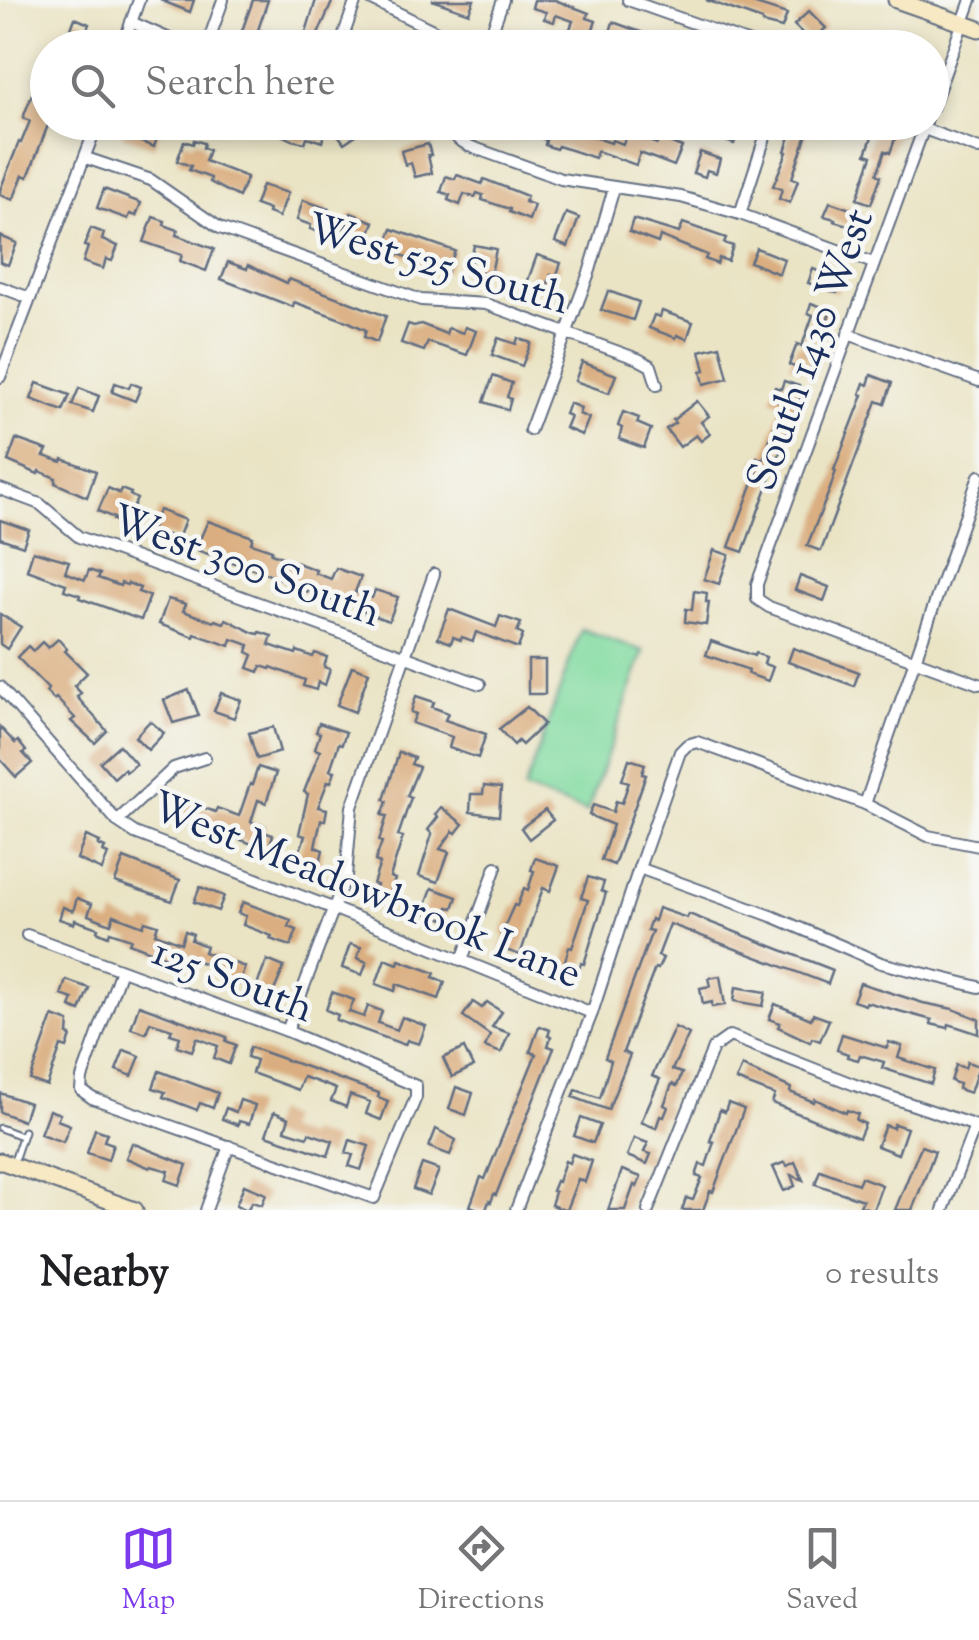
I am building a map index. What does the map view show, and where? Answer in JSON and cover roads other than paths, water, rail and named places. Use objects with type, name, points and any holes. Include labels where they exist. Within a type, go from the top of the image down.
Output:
[{"type":"main road","points":[[896,0],[979,29]]},
{"type":"main road","points":[[6,1163],[135,1210]]},
{"type":"street","points":[[128,30],[139,0]]},
{"type":"street","points":[[212,30],[223,0]]},
{"type":"street","points":[[345,30],[356,0]]},
{"type":"street","points":[[372,0],[433,30]]},
{"type":"street","points":[[492,30],[503,0]]},
{"type":"street","points":[[628,0],[713,30]]},
{"type":"street","points":[[949,61],[971,0]]},
{"type":"street","points":[[131,22],[149,30]]},
{"type":"street","points":[[949,137],[979,150]]},
{"type":"street","points":[[0,377],[92,140]]},
{"type":"street","points":[[460,140],[560,179],[680,197],[740,214],[873,264]]},
{"type":"street","points":[[740,214],[764,140]]},
{"type":"street","name":"South 1430 West","points":[[916,661],[769,608],[757,599],[757,584],[920,140]]},
{"type":"street","name":"West 525 South","points":[[86,158],[151,180],[220,228],[422,300],[486,304],[567,332],[651,366],[657,385]]},
{"type":"street","points":[[530,430],[606,222],[614,188]]},
{"type":"street","points":[[0,287],[30,298]]},
{"type":"street","points":[[848,334],[979,381]]},
{"type":"street","points":[[865,804],[975,501],[979,476]]},
{"type":"street","name":"West 300 South","points":[[0,490],[40,504],[79,537],[480,684]]},
{"type":"street","points":[[288,1031],[346,876],[352,807],[434,574]]},
{"type":"street","points":[[916,661],[979,684]]},
{"type":"street","name":"West Meadowbrook Lane","points":[[0,687],[116,821],[135,833],[592,1013]]},
{"type":"street","points":[[516,1210],[592,1013],[680,752],[687,745],[697,742],[865,804],[928,836],[979,846]]},
{"type":"street","points":[[116,821],[174,768],[205,758]]},
{"type":"street","points":[[462,960],[496,867]]},
{"type":"street","points":[[639,868],[774,917],[881,963],[979,987]]},
{"type":"street","name":"125 South","points":[[27,935],[288,1031],[416,1086],[416,1098],[374,1198],[228,1146]]},
{"type":"street","points":[[121,970],[82,1078],[82,1090],[92,1098],[228,1146],[206,1210]]},
{"type":"street","points":[[648,1210],[713,1048],[730,1036],[855,1085],[977,1126],[943,1210]]},
{"type":"lane","points":[[0,1128],[23,1134],[6,1163]]}]
